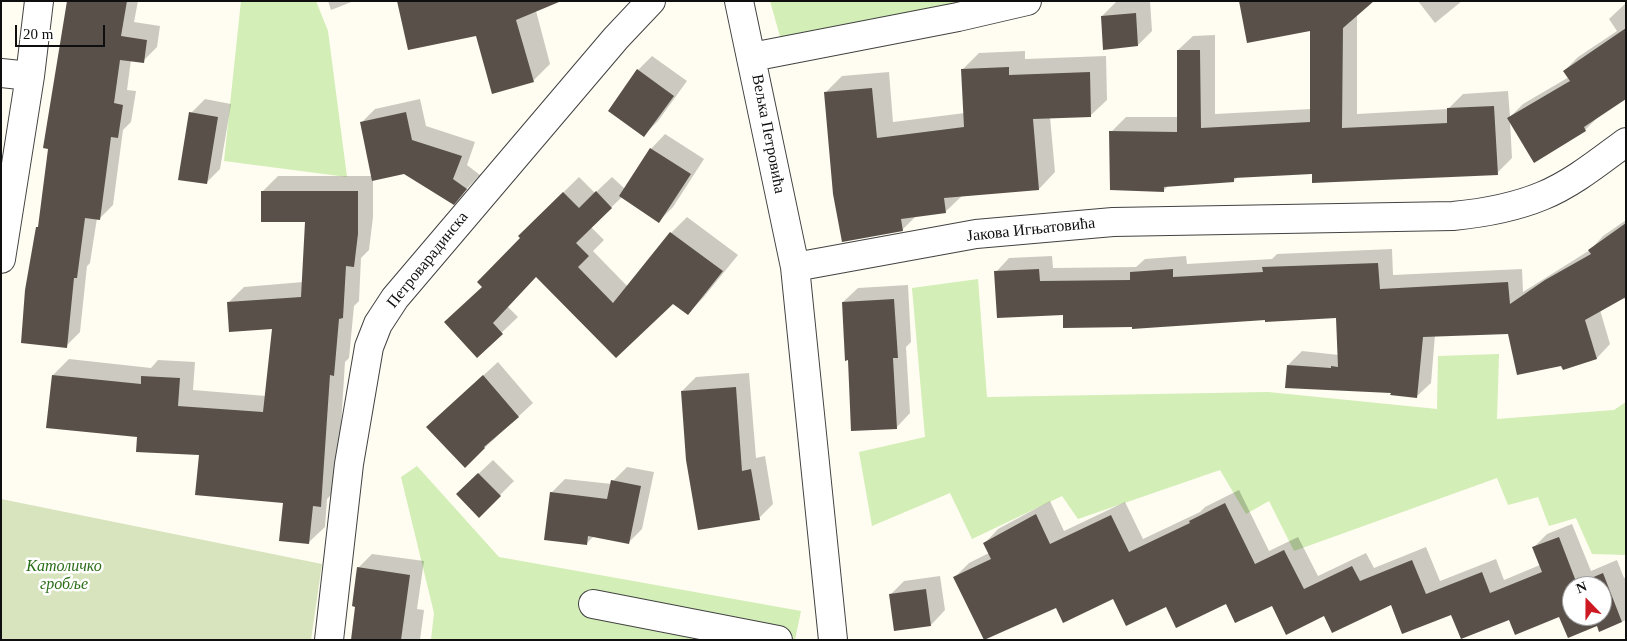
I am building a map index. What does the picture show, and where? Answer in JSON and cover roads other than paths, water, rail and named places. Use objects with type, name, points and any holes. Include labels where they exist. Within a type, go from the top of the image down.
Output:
[{"type":"street","points":[[1,259],[30,76],[39,1]]},
{"type":"street","name":"Петроварадинска","points":[[329,640],[349,464],[369,347],[378,324],[395,298],[616,38],[652,1]]},
{"type":"street","name":"Вељка Петровића","points":[[739,1],[795,267]]},
{"type":"street","points":[[752,57],[958,17],[1027,1]]},
{"type":"street","points":[[1,73],[30,76]]},
{"type":"street","name":"Јакова Игњатовића","points":[[795,267],[976,234],[1113,222],[1453,216],[1485,212],[1512,207],[1544,196],[1626,142]]},
{"type":"street","points":[[795,267],[833,640]]},
{"type":"street","points":[[594,604],[778,640]]},
{"type":"park label","name":"Католичко гробље","points":[[64,576]]}]
